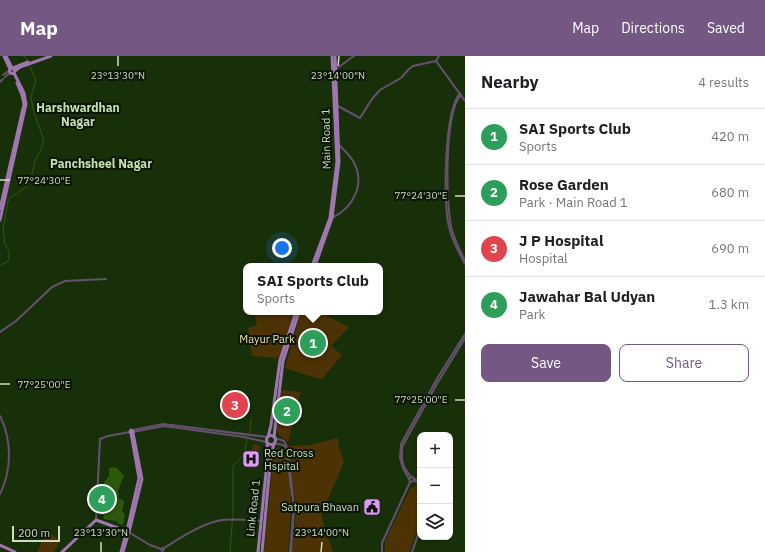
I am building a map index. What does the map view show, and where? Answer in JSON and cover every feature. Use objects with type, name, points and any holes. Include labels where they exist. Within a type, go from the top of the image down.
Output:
[{"type":"main road","points":[[0,209],[24,104],[22,95],[5,56]]},
{"type":"main road","points":[[12,71],[45,56]]},
{"type":"main road","points":[[30,62],[51,56]]},
{"type":"main road","name":"Main Road 1","points":[[317,263],[332,218],[339,169],[335,105],[335,70],[333,56]]},
{"type":"main road","name":"Main Road 1","points":[[313,263],[330,218],[337,162],[333,56]]},
{"type":"main road","points":[[0,220],[26,104],[24,93],[12,71]]},
{"type":"main road","points":[[295,315],[280,360],[271,425],[267,437],[272,436],[275,438],[283,361],[298,315]]},
{"type":"main road","points":[[122,552],[128,533],[139,478],[132,432]]},
{"type":"main road","name":"Link Road 1","points":[[258,552],[268,453],[266,442],[267,437]]},
{"type":"main road","name":"Link Road 1","points":[[262,552],[271,454],[275,438]]},
{"type":"main road","points":[[266,442],[270,445],[274,444]]},
{"type":"main road","points":[[62,552],[96,520],[128,533]]},
{"type":"main road","points":[[0,545],[15,552]]},
{"type":"street","points":[[335,70],[354,56]]},
{"type":"street","points":[[335,105],[360,118],[372,99],[380,90],[401,78],[413,66],[436,60],[440,56]]},
{"type":"street","points":[[436,60],[465,101]]},
{"type":"street","points":[[3,74],[12,71]]},
{"type":"street","points":[[0,82],[12,71]]},
{"type":"street","points":[[460,94],[456,102],[451,125],[448,168],[451,228],[465,261]]},
{"type":"street","points":[[460,94],[456,98],[449,126],[446,187],[449,227],[465,264]]},
{"type":"street","points":[[332,218],[343,211],[354,199],[358,182],[357,172],[353,161],[349,154],[338,145]]},
{"type":"street","points":[[0,332],[16,321],[52,287],[65,281],[106,279]]},
{"type":"street","points":[[382,552],[382,543],[410,479],[401,456],[401,448],[426,400],[465,334]]},
{"type":"street","points":[[426,400],[465,338]]},
{"type":"street","points":[[0,416],[6,434],[9,454],[7,477],[0,494]]},
{"type":"street","points":[[132,432],[164,424],[267,437]]},
{"type":"street","points":[[96,520],[100,439],[108,436],[164,426],[244,436],[266,442]]},
{"type":"street","points":[[275,438],[284,441],[288,449],[294,509],[291,552]]},
{"type":"street","points":[[274,444],[283,445],[286,447],[287,452],[293,514],[291,552]]},
{"type":"street","points":[[410,479],[417,481]]},
{"type":"street","points":[[410,479],[414,480]]},
{"type":"street","points":[[128,533],[163,550],[198,528],[218,521],[261,521]]},
{"type":"street","points":[[412,552],[417,538]]},
{"type":"green space","name":"Mayur Park","points":[[255,315],[293,315],[278,358],[252,356],[248,328],[257,324]]},
{"type":"green space","points":[[300,315],[325,315],[349,327],[331,346],[342,355],[322,379],[285,368]]},
{"type":"green space","points":[[282,390],[301,392],[288,442],[279,435],[277,430]]},
{"type":"green space","points":[[338,438],[338,444],[344,462],[321,515],[333,552],[292,552],[296,510],[288,446],[310,445]]},
{"type":"green space","points":[[253,444],[260,446],[260,453],[251,452]]},
{"type":"green space","points":[[280,447],[286,455],[291,497],[288,552],[264,552],[273,458],[275,451]]},
{"type":"green space","points":[[417,485],[417,530],[409,552],[385,552],[385,541],[410,489]]},
{"type":"green space","points":[[47,532],[60,541],[54,552],[37,552],[45,534]]},
{"type":"shaded area","points":[[109,468],[117,468],[124,476],[118,490],[119,499],[122,499],[124,502],[122,511],[125,515],[123,525],[116,521],[104,519],[103,510],[107,505],[105,504],[104,482],[109,476]]},
{"type":"waterway","points":[[24,56],[27,60]]},
{"type":"waterway","points":[[0,265],[7,262],[9,259],[9,251],[5,244],[3,228],[8,201],[12,196],[27,186],[35,161],[44,141],[33,109],[31,97],[36,80],[29,65]]},
{"type":"waterway","points":[[250,432],[251,419]]},
{"type":"waterway","points":[[230,552],[233,512],[233,466],[244,454],[247,439]]},
{"type":"place","name":"SAI Sports Club","points":[[313,343]]},
{"type":"place","name":"J P Hospital","points":[[235,405]]},
{"type":"place","name":"Rose Garden","points":[[287,411]]},
{"type":"place","name":"Red Cross Hspital","points":[[251,459]]},
{"type":"place","name":"Jawahar Bal Udyan","points":[[102,499]]},
{"type":"place","name":"Satpura Bhavan","points":[[372,507]]},
{"type":"district","name":"Harshwardhan Nagar","points":[[78,115]]},
{"type":"district","name":"Panchsheel Nagar","points":[[101,164]]}]
